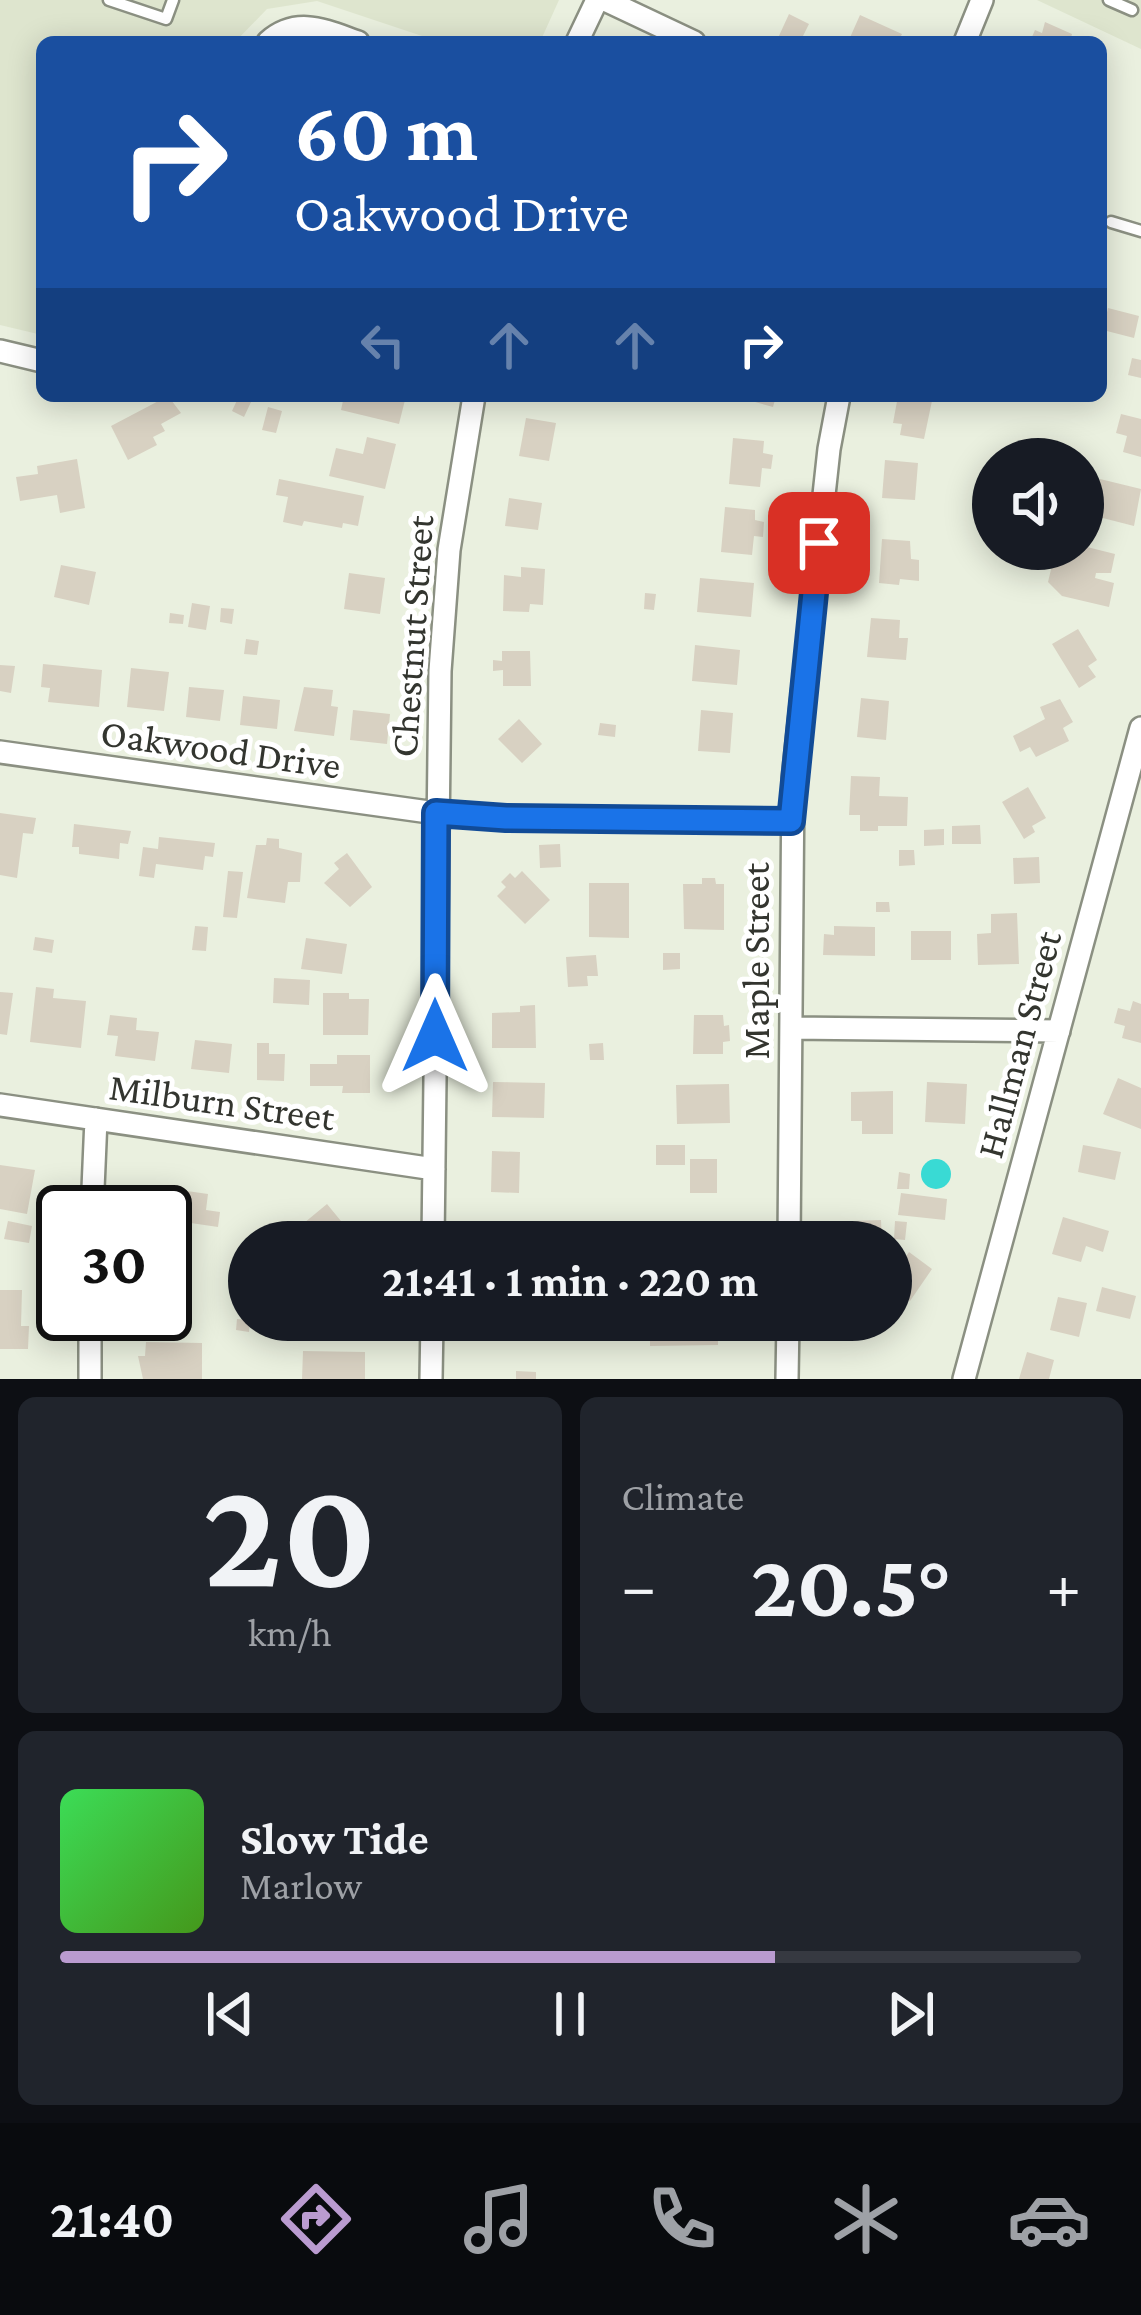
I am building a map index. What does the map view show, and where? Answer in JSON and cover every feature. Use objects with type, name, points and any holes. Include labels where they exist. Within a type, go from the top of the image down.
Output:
[{"type":"street","points":[[580,36],[601,0],[681,36]]},
{"type":"street","points":[[967,36],[982,0]]},
{"type":"street","points":[[279,36],[297,26],[340,36]]},
{"type":"street","points":[[0,351],[36,360]]},
{"type":"street","name":"Chestnut Street","points":[[433,1221],[440,671],[449,550],[473,402]]},
{"type":"street","name":"Maple Street","points":[[789,1221],[791,821],[829,448],[838,402]]},
{"type":"street","name":"Hallman Street","points":[[964,1379],[1141,728]]},
{"type":"street","name":"Oakwood Drive","points":[[0,752],[436,813],[791,821]]},
{"type":"street","points":[[790,1028],[1059,1030]]},
{"type":"street","name":"Milburn Street","points":[[0,1105],[434,1169]]},
{"type":"street","points":[[93,1185],[96,1119]]},
{"type":"street","points":[[90,1341],[90,1379]]},
{"type":"street","points":[[431,1379],[432,1341]]},
{"type":"street","points":[[787,1379],[788,1341]]},
{"type":"lane","points":[[109,0],[166,19],[173,0]]},
{"type":"lane","points":[[1109,0],[1132,10]]},
{"type":"lane","points":[[1111,222],[1141,231]]},
{"type":"shaded area","points":[[0,0],[559,0],[543,36],[422,36],[317,1],[267,9],[241,36],[36,36],[36,334],[0,325]]},
{"type":"shaded area","points":[[1037,0],[1141,0],[1141,49]]},
{"type":"water","points":[[936,1159],[951,1174],[936,1189],[921,1174]]},
{"type":"building","points":[[789,14],[809,24],[803,36],[779,36]]},
{"type":"building","points":[[860,15],[902,34],[901,36],[851,36]]},
{"type":"building","points":[[1045,22],[1072,34],[1032,36],[1035,30],[1042,33]]},
{"type":"building","points":[[1108,308],[1139,316],[1134,338],[1107,331]]},
{"type":"building","points":[[1132,358],[1141,360],[1141,378],[1128,375]]},
{"type":"building","points":[[157,402],[173,402],[181,413],[161,424],[165,431],[153,437],[157,445],[128,460],[111,426]]},
{"type":"building","points":[[236,402],[251,402],[244,417],[232,411]]},
{"type":"building","points":[[343,402],[404,402],[399,424],[341,410]]},
{"type":"building","points":[[897,402],[932,402],[924,439],[900,435],[902,424],[893,423]]},
{"type":"building","points":[[268,407],[282,411],[276,433],[262,430]]},
{"type":"building","points":[[1121,414],[1141,419],[1141,457],[1123,452],[1127,436],[1116,433]]},
{"type":"building","points":[[526,418],[556,423],[549,461],[519,456]]},
{"type":"building","points":[[367,437],[396,444],[385,489],[329,476],[336,448],[363,454]]},
{"type":"building","points":[[733,438],[764,441],[763,453],[773,455],[771,469],[762,468],[760,487],[729,484]]},
{"type":"building","points":[[77,459],[85,508],[60,513],[57,495],[20,501],[16,477],[38,474],[37,466]]},
{"type":"building","points":[[885,460],[918,463],[915,500],[882,498]]},
{"type":"building","points":[[279,479],[364,496],[358,526],[283,522],[288,497],[276,495]]},
{"type":"building","points":[[1104,480],[1141,489],[1134,526],[1104,518]]},
{"type":"building","points":[[509,498],[542,503],[538,530],[505,526]]},
{"type":"building","points":[[725,507],[755,510],[755,520],[764,522],[763,537],[754,536],[752,555],[721,552]]},
{"type":"building","points":[[882,539],[910,541],[911,559],[919,560],[919,581],[879,583]]},
{"type":"building","points":[[1104,551],[1115,554],[1111,573],[1096,573],[1095,578],[1114,583],[1109,607],[1062,596],[1048,582],[1051,570],[1104,570]]},
{"type":"building","points":[[61,565],[96,572],[89,605],[54,597]]},
{"type":"building","points":[[521,567],[545,569],[543,605],[530,604],[529,612],[503,611],[504,575],[521,577]]},
{"type":"building","points":[[349,573],[385,578],[380,614],[344,609]]},
{"type":"building","points":[[700,578],[754,583],[751,617],[697,612]]},
{"type":"building","points":[[645,593],[656,594],[654,610],[644,609]]},
{"type":"building","points":[[192,603],[210,606],[206,630],[188,627]]},
{"type":"building","points":[[221,608],[234,609],[232,624],[220,622]]},
{"type":"building","points":[[170,613],[184,615],[183,624],[169,623]]},
{"type":"building","points":[[871,618],[900,620],[899,638],[908,638],[906,660],[867,657]]},
{"type":"building","points":[[1078,629],[1097,660],[1088,666],[1096,677],[1079,688],[1052,644]]},
{"type":"building","points":[[246,639],[259,641],[257,655],[244,654]]},
{"type":"building","points":[[695,645],[740,650],[737,685],[692,681]]},
{"type":"building","points":[[502,651],[530,651],[531,686],[503,686],[503,670],[493,671],[493,660],[502,661]]},
{"type":"building","points":[[43,664],[102,670],[99,707],[48,702],[50,688],[41,687]]},
{"type":"building","points":[[0,665],[15,666],[11,693],[0,691]]},
{"type":"building","points":[[131,668],[169,672],[164,711],[127,707]]},
{"type":"building","points":[[189,687],[224,690],[220,721],[186,717]]},
{"type":"building","points":[[304,687],[333,690],[331,706],[338,707],[334,736],[294,731]]},
{"type":"building","points":[[243,696],[280,700],[277,729],[240,725]]},
{"type":"building","points":[[861,698],[889,701],[886,740],[857,737]]},
{"type":"building","points":[[1060,699],[1073,722],[1063,728],[1069,741],[1036,757],[1030,747],[1020,752],[1013,736],[1045,719],[1040,707]]},
{"type":"building","points":[[353,710],[390,714],[387,744],[350,740]]},
{"type":"building","points":[[701,710],[733,713],[730,753],[698,751]]},
{"type":"building","points":[[519,719],[542,744],[522,763],[498,739]]},
{"type":"building","points":[[600,723],[616,725],[615,737],[598,735]]},
{"type":"building","points":[[851,776],[880,777],[879,796],[908,797],[907,826],[860,831],[860,815],[849,815]]},
{"type":"building","points":[[1028,787],[1046,818],[1032,826],[1035,832],[1024,839],[1002,802]]},
{"type":"building","points":[[0,813],[36,818],[33,834],[23,833],[17,878],[0,875]]},
{"type":"building","points":[[74,824],[131,831],[128,844],[120,843],[119,859],[79,854],[79,847],[72,847]]},
{"type":"building","points":[[980,825],[981,844],[952,844],[952,826]]},
{"type":"building","points":[[944,829],[944,845],[924,846],[924,830]]},
{"type":"building","points":[[159,837],[215,843],[213,857],[205,856],[203,870],[156,864],[154,878],[139,876],[143,847],[158,849]]},
{"type":"building","points":[[267,838],[279,839],[279,848],[302,853],[300,882],[288,882],[285,903],[247,898],[256,845],[266,845]]},
{"type":"building","points":[[560,844],[561,867],[540,868],[539,845]]},
{"type":"building","points":[[899,850],[914,850],[915,865],[899,866]]},
{"type":"building","points":[[347,853],[372,887],[350,907],[324,883],[339,869],[334,863]]},
{"type":"building","points":[[1039,857],[1040,883],[1014,884],[1013,858]]},
{"type":"building","points":[[228,871],[243,872],[237,918],[223,917]]},
{"type":"building","points":[[522,871],[550,900],[525,924],[497,896],[510,873],[515,878]]},
{"type":"building","points":[[702,878],[724,884],[724,930],[684,929],[683,884],[702,884]]},
{"type":"building","points":[[589,883],[629,883],[629,938],[589,937]]},
{"type":"building","points":[[876,902],[889,902],[890,912],[876,912]]},
{"type":"building","points":[[1017,913],[1019,964],[978,965],[977,934],[991,933],[991,914]]},
{"type":"building","points":[[195,926],[208,927],[206,951],[192,950]]},
{"type":"building","points":[[834,926],[875,927],[875,956],[823,955],[824,934],[834,935]]},
{"type":"building","points":[[911,931],[951,931],[951,960],[911,960]]},
{"type":"building","points":[[35,937],[54,940],[52,953],[33,950]]},
{"type":"building","points":[[306,938],[347,944],[342,974],[301,969]]},
{"type":"building","points":[[663,953],[680,953],[680,969],[663,970]]},
{"type":"building","points":[[596,955],[598,976],[587,976],[588,986],[568,987],[566,957]]},
{"type":"building","points":[[274,978],[310,980],[309,1005],[273,1003]]},
{"type":"building","points":[[36,987],[54,989],[53,998],[86,1001],[81,1048],[30,1042]]},
{"type":"building","points":[[0,992],[13,993],[7,1035],[0,1034]]},
{"type":"building","points":[[323,993],[369,999],[368,1035],[323,1035]]},
{"type":"building","points":[[1133,1001],[1141,1004],[1141,1043],[1122,1038],[1125,1026],[1114,1023],[1118,1008],[1130,1011]]},
{"type":"building","points":[[535,1005],[536,1048],[492,1048],[492,1013],[520,1012],[520,1006]]},
{"type":"building","points":[[110,1015],[137,1018],[136,1030],[159,1032],[155,1061],[115,1056],[118,1036],[107,1035]]},
{"type":"building","points":[[694,1015],[723,1015],[730,1041],[723,1042],[723,1054],[693,1054]]},
{"type":"building","points":[[195,1040],[232,1044],[229,1073],[191,1069]]},
{"type":"building","points":[[257,1043],[269,1043],[269,1054],[285,1054],[284,1081],[257,1080]]},
{"type":"building","points":[[603,1043],[604,1060],[590,1060],[589,1044]]},
{"type":"building","points":[[337,1055],[370,1055],[370,1093],[342,1093],[343,1086],[310,1086],[310,1064],[337,1064]]},
{"type":"building","points":[[1118,1078],[1141,1088],[1141,1129],[1103,1114]]},
{"type":"building","points":[[493,1082],[545,1083],[544,1118],[492,1117]]},
{"type":"building","points":[[927,1082],[967,1084],[965,1124],[925,1122]]},
{"type":"building","points":[[729,1084],[730,1123],[677,1124],[676,1085]]},
{"type":"building","points":[[893,1091],[893,1134],[862,1134],[862,1121],[851,1121],[851,1092]]},
{"type":"building","points":[[656,1145],[685,1145],[685,1165],[656,1165]]},
{"type":"building","points":[[1083,1145],[1121,1152],[1115,1180],[1078,1172]]},
{"type":"building","points":[[492,1151],[520,1152],[519,1193],[491,1192]]},
{"type":"building","points":[[690,1159],[717,1159],[717,1193],[690,1193]]},
{"type":"building","points":[[0,1165],[35,1170],[27,1214],[0,1209]]},
{"type":"building","points":[[899,1172],[910,1174],[909,1189],[897,1189]]},
{"type":"building","points":[[192,1192],[208,1194],[206,1210],[220,1212],[218,1227],[192,1223]]},
{"type":"building","points":[[901,1193],[947,1199],[945,1220],[898,1215]]},
{"type":"building","points":[[327,1204],[341,1221],[306,1221]]},
{"type":"building","points":[[1063,1217],[1109,1231],[1103,1252],[1086,1246],[1081,1262],[1052,1254]]},
{"type":"building","points":[[8,1221],[32,1226],[29,1243],[4,1239]]},
{"type":"building","points":[[912,1254],[932,1269],[912,1298]]},
{"type":"building","points":[[1102,1287],[1136,1296],[1130,1319],[1096,1311]]},
{"type":"building","points":[[0,1290],[22,1290],[21,1326],[29,1326],[28,1349],[0,1349]]},
{"type":"building","points":[[1058,1297],[1087,1303],[1079,1337],[1050,1330]]},
{"type":"building","points":[[650,1341],[718,1341],[718,1345],[650,1346]]},
{"type":"building","points":[[146,1342],[202,1343],[202,1379],[143,1379],[138,1356],[145,1356]]},
{"type":"building","points":[[303,1351],[365,1352],[365,1379],[302,1379]]},
{"type":"building","points":[[1027,1352],[1054,1360],[1049,1379],[1019,1379]]},
{"type":"building","points":[[516,1371],[536,1372],[536,1379],[516,1379]]},
{"type":"route","points":[[435,1036],[436,813],[791,821],[819,543]]}]
